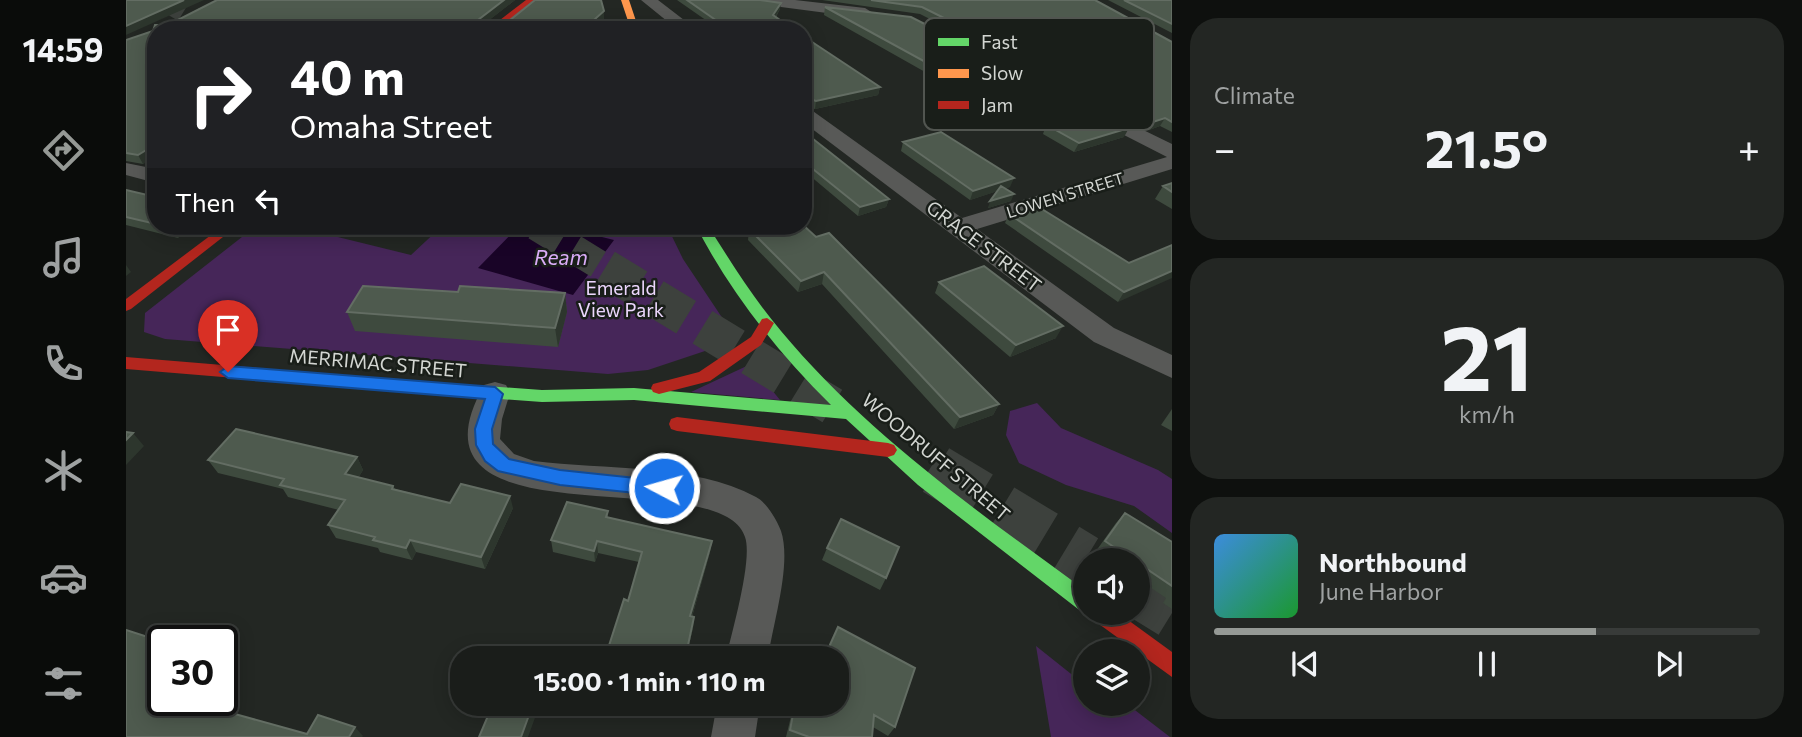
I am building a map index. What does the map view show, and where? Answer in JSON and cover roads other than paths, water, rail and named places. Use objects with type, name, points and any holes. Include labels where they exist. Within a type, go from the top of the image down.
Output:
[{"type":"street","points":[[503,21],[531,0]]},
{"type":"street","points":[[625,0],[632,21]]},
{"type":"street","points":[[648,0],[677,21]]},
{"type":"street","points":[[758,0],[875,15]]},
{"type":"street","name":"GRACE STREET","points":[[812,120],[1104,335],[1172,367]]},
{"type":"street","points":[[1129,130],[1172,152]]},
{"type":"street","name":"LOWEN STREET","points":[[959,227],[1172,162]]},
{"type":"street","points":[[126,169],[147,174]]},
{"type":"street","points":[[126,306],[219,235]]},
{"type":"street","name":"WOODRUFF STREET","points":[[707,235],[738,285],[767,323],[849,413],[888,450],[995,536],[1073,593]]},
{"type":"street","points":[[634,394],[704,377],[756,341],[767,323]]},
{"type":"street","name":"MERRIMAC STREET","points":[[126,363],[495,394],[634,394],[849,413]]},
{"type":"street","points":[[495,394],[484,429],[485,445],[491,456],[505,466],[560,477],[716,495],[746,507],[758,519],[764,533],[764,554],[749,646]]},
{"type":"street","name":"MERRIMAC STREET","points":[[542,396],[588,410]]},
{"type":"street","points":[[664,422],[888,450]]},
{"type":"street","points":[[1117,625],[1172,666]]},
{"type":"street","points":[[733,737],[737,716]]},
{"type":"water","name":"Ream","points":[[510,235],[594,235],[614,240],[573,295],[478,268]]},
{"type":"tunnel","points":[[165,0],[199,21]]},
{"type":"tunnel","points":[[551,235],[608,270]]},
{"type":"tunnel","points":[[605,268],[847,415]]},
{"type":"tunnel","points":[[931,467],[939,472]]},
{"type":"tunnel","points":[[936,470],[1073,553]]},
{"type":"tunnel","points":[[1150,599],[1172,613]]},
{"type":"park label","name":"Emerald View Park","points":[[621,299]]}]
